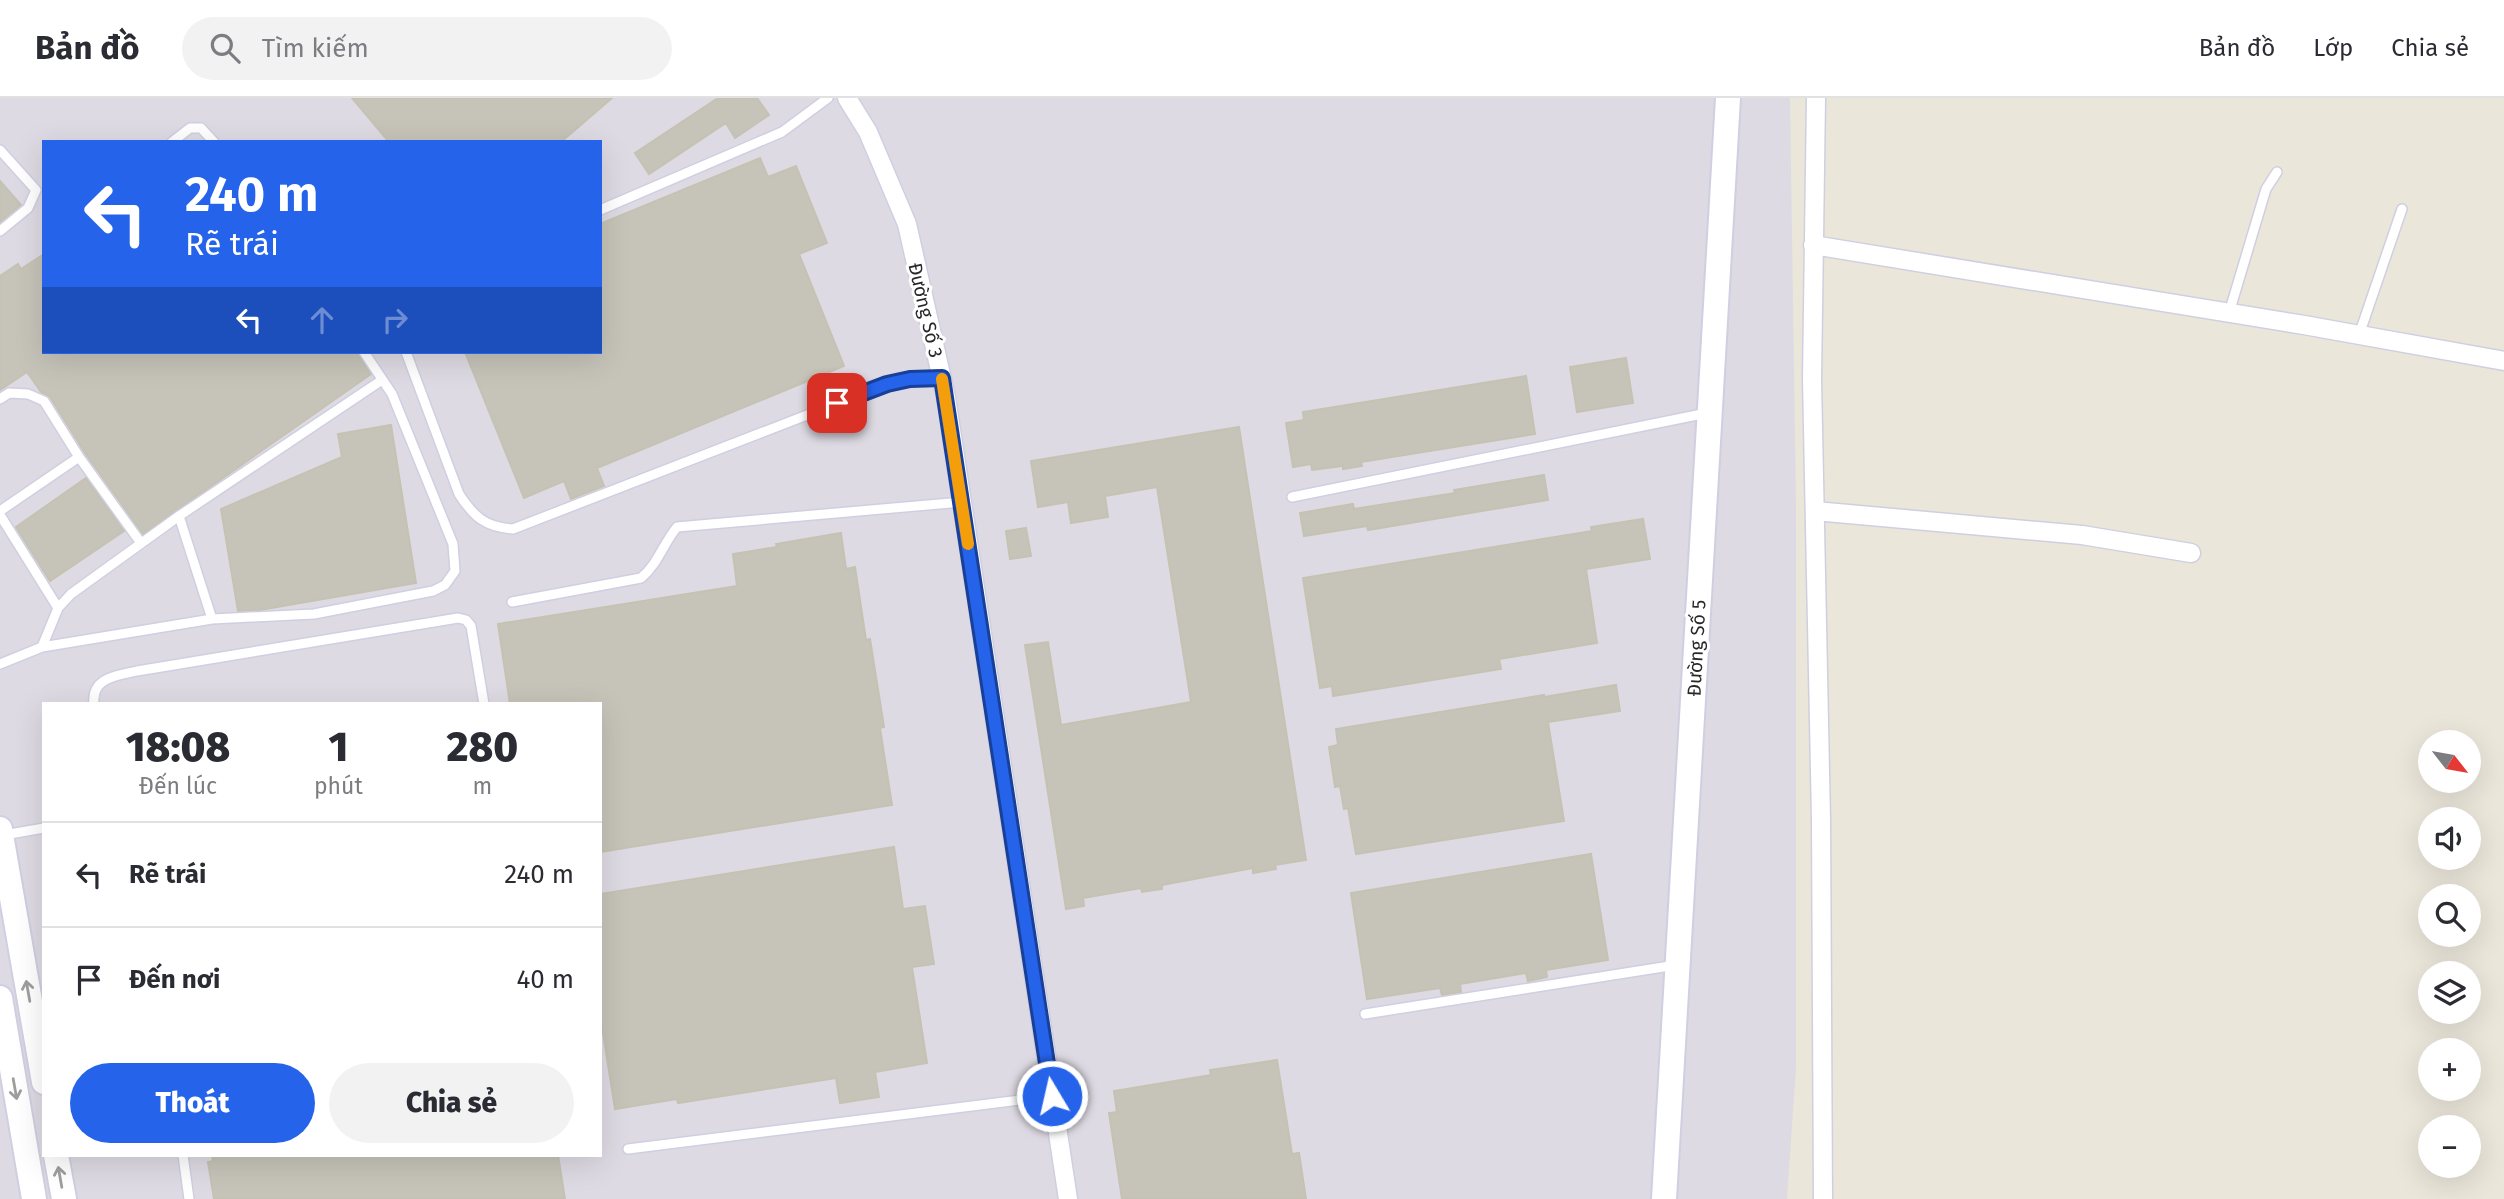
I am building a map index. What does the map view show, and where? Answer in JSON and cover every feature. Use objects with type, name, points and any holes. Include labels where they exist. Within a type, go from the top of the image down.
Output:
[{"type":"street","name":"Đường Số 3","points":[[847,98],[868,132],[907,224],[942,378],[1068,1199]]},
{"type":"street","name":"Đường Số 5","points":[[1664,1199],[1728,98]]},
{"type":"street","points":[[1816,98],[1813,245],[1823,1199]]},
{"type":"street","points":[[1813,245],[2504,361]]},
{"type":"street","points":[[1815,512],[2056,532],[2191,553]]},
{"type":"street","points":[[1,832],[42,1070]]},
{"type":"street","points":[[0,998],[34,1199]]},
{"type":"street","points":[[56,1157],[64,1199]]},
{"type":"lane","points":[[602,209],[782,132],[828,98]]},
{"type":"lane","points":[[175,140],[190,128],[201,128],[212,140]]},
{"type":"lane","points":[[0,150],[36,190],[28,208],[0,231]]},
{"type":"lane","points":[[2229,313],[2266,189],[2277,172]]},
{"type":"lane","points":[[2359,335],[2402,209]]},
{"type":"lane","points":[[0,664],[41,647],[212,619],[314,614],[433,591],[444,585],[455,571],[453,544],[391,394],[365,354]]},
{"type":"lane","points":[[407,354],[459,494],[469,509],[483,522],[496,528],[513,529],[887,384],[910,379],[942,378]]},
{"type":"lane","points":[[41,647],[58,608],[71,594],[179,516],[382,380]]},
{"type":"lane","points":[[0,399],[9,393],[28,394],[44,401],[79,457],[141,543]]},
{"type":"lane","points":[[1292,497],[1708,412]]},
{"type":"lane","points":[[58,608],[0,513],[79,457]]},
{"type":"lane","points":[[512,602],[641,578],[652,569],[666,540],[677,527],[962,502]]},
{"type":"lane","points":[[179,516],[212,619]]},
{"type":"lane","points":[[94,702],[96,685],[104,679],[137,671],[458,618],[466,620],[471,626],[484,702]]},
{"type":"lane","points":[[1,832],[42,828]]},
{"type":"lane","points":[[1365,1014],[1678,965]]},
{"type":"lane","points":[[628,1149],[1052,1096]]},
{"type":"lane","points":[[183,1157],[189,1199]]},
{"type":"shaded area","points":[[0,98],[1790,98],[1796,503],[1796,1068],[1787,1199],[0,1199]]},
{"type":"building","points":[[352,98],[612,98],[563,140],[387,140]]},
{"type":"building","points":[[718,98],[757,98],[769,115],[735,138],[726,123],[649,174],[635,153]]},
{"type":"building","points":[[760,158],[768,177],[796,166],[827,243],[799,254],[844,366],[597,468],[604,486],[571,499],[564,481],[524,498],[466,354],[602,354],[602,223]]},
{"type":"building","points":[[0,181],[21,205],[0,222]]},
{"type":"building","points":[[42,255],[42,354],[357,354],[371,374],[143,534],[85,453],[50,397],[41,392],[27,372],[0,390],[0,276],[18,264],[21,269]]},
{"type":"building","points":[[1626,358],[1633,403],[1577,412],[1570,367]]},
{"type":"building","points":[[1526,376],[1535,434],[1361,462],[1362,466],[1343,469],[1343,466],[1312,470],[1311,464],[1293,467],[1286,423],[1304,420],[1303,412]]},
{"type":"building","points":[[391,425],[416,583],[260,610],[238,611],[221,509],[342,457],[338,434]]},
{"type":"building","points":[[1239,427],[1306,860],[1275,865],[1276,869],[1253,873],[1253,868],[1162,885],[1162,889],[1142,892],[1141,888],[1083,898],[1084,906],[1066,909],[1025,645],[1048,642],[1061,725],[1191,702],[1157,487],[1105,496],[1108,517],[1071,523],[1068,502],[1038,507],[1031,461]]},
{"type":"building","points":[[1544,475],[1548,500],[1368,530],[1367,526],[1304,536],[1300,513],[1353,504],[1354,509]]},
{"type":"building","points":[[86,478],[124,531],[50,581],[16,527]]},
{"type":"building","points":[[1643,519],[1650,559],[1586,569],[1597,643],[1499,659],[1501,669],[1333,696],[1332,686],[1320,688],[1303,578],[1592,531],[1591,527]]},
{"type":"building","points":[[1026,528],[1031,556],[1010,559],[1006,531]]},
{"type":"building","points":[[841,533],[846,569],[855,567],[866,640],[870,639],[884,727],[880,728],[892,805],[602,852],[602,702],[510,702],[498,624],[737,586],[733,554],[777,547],[776,544]]},
{"type":"building","points":[[1616,685],[1620,711],[1548,722],[1564,821],[1356,854],[1348,808],[1344,809],[1340,786],[1335,787],[1329,747],[1338,745],[1336,729]]},
{"type":"building","points":[[894,847],[903,909],[925,906],[934,964],[912,967],[927,1063],[875,1072],[879,1097],[840,1103],[836,1078],[678,1103],[677,1099],[615,1109],[602,1027],[602,894]]},
{"type":"building","points":[[1591,854],[1608,960],[1546,970],[1547,977],[1528,981],[1526,973],[1460,984],[1461,992],[1442,995],[1440,988],[1367,999],[1351,893]]},
{"type":"building","points":[[1277,1060],[1292,1154],[1299,1153],[1306,1199],[1122,1199],[1109,1113],[1117,1112],[1114,1091],[1211,1075],[1210,1070]]},
{"type":"building","points":[[212,1157],[558,1157],[565,1199],[214,1199],[208,1162],[213,1161]]},
{"type":"slow traffic","points":[[942,379],[968,544]]},
{"type":"route","points":[[837,403],[887,384],[910,379],[942,378],[1052,1096]]}]
